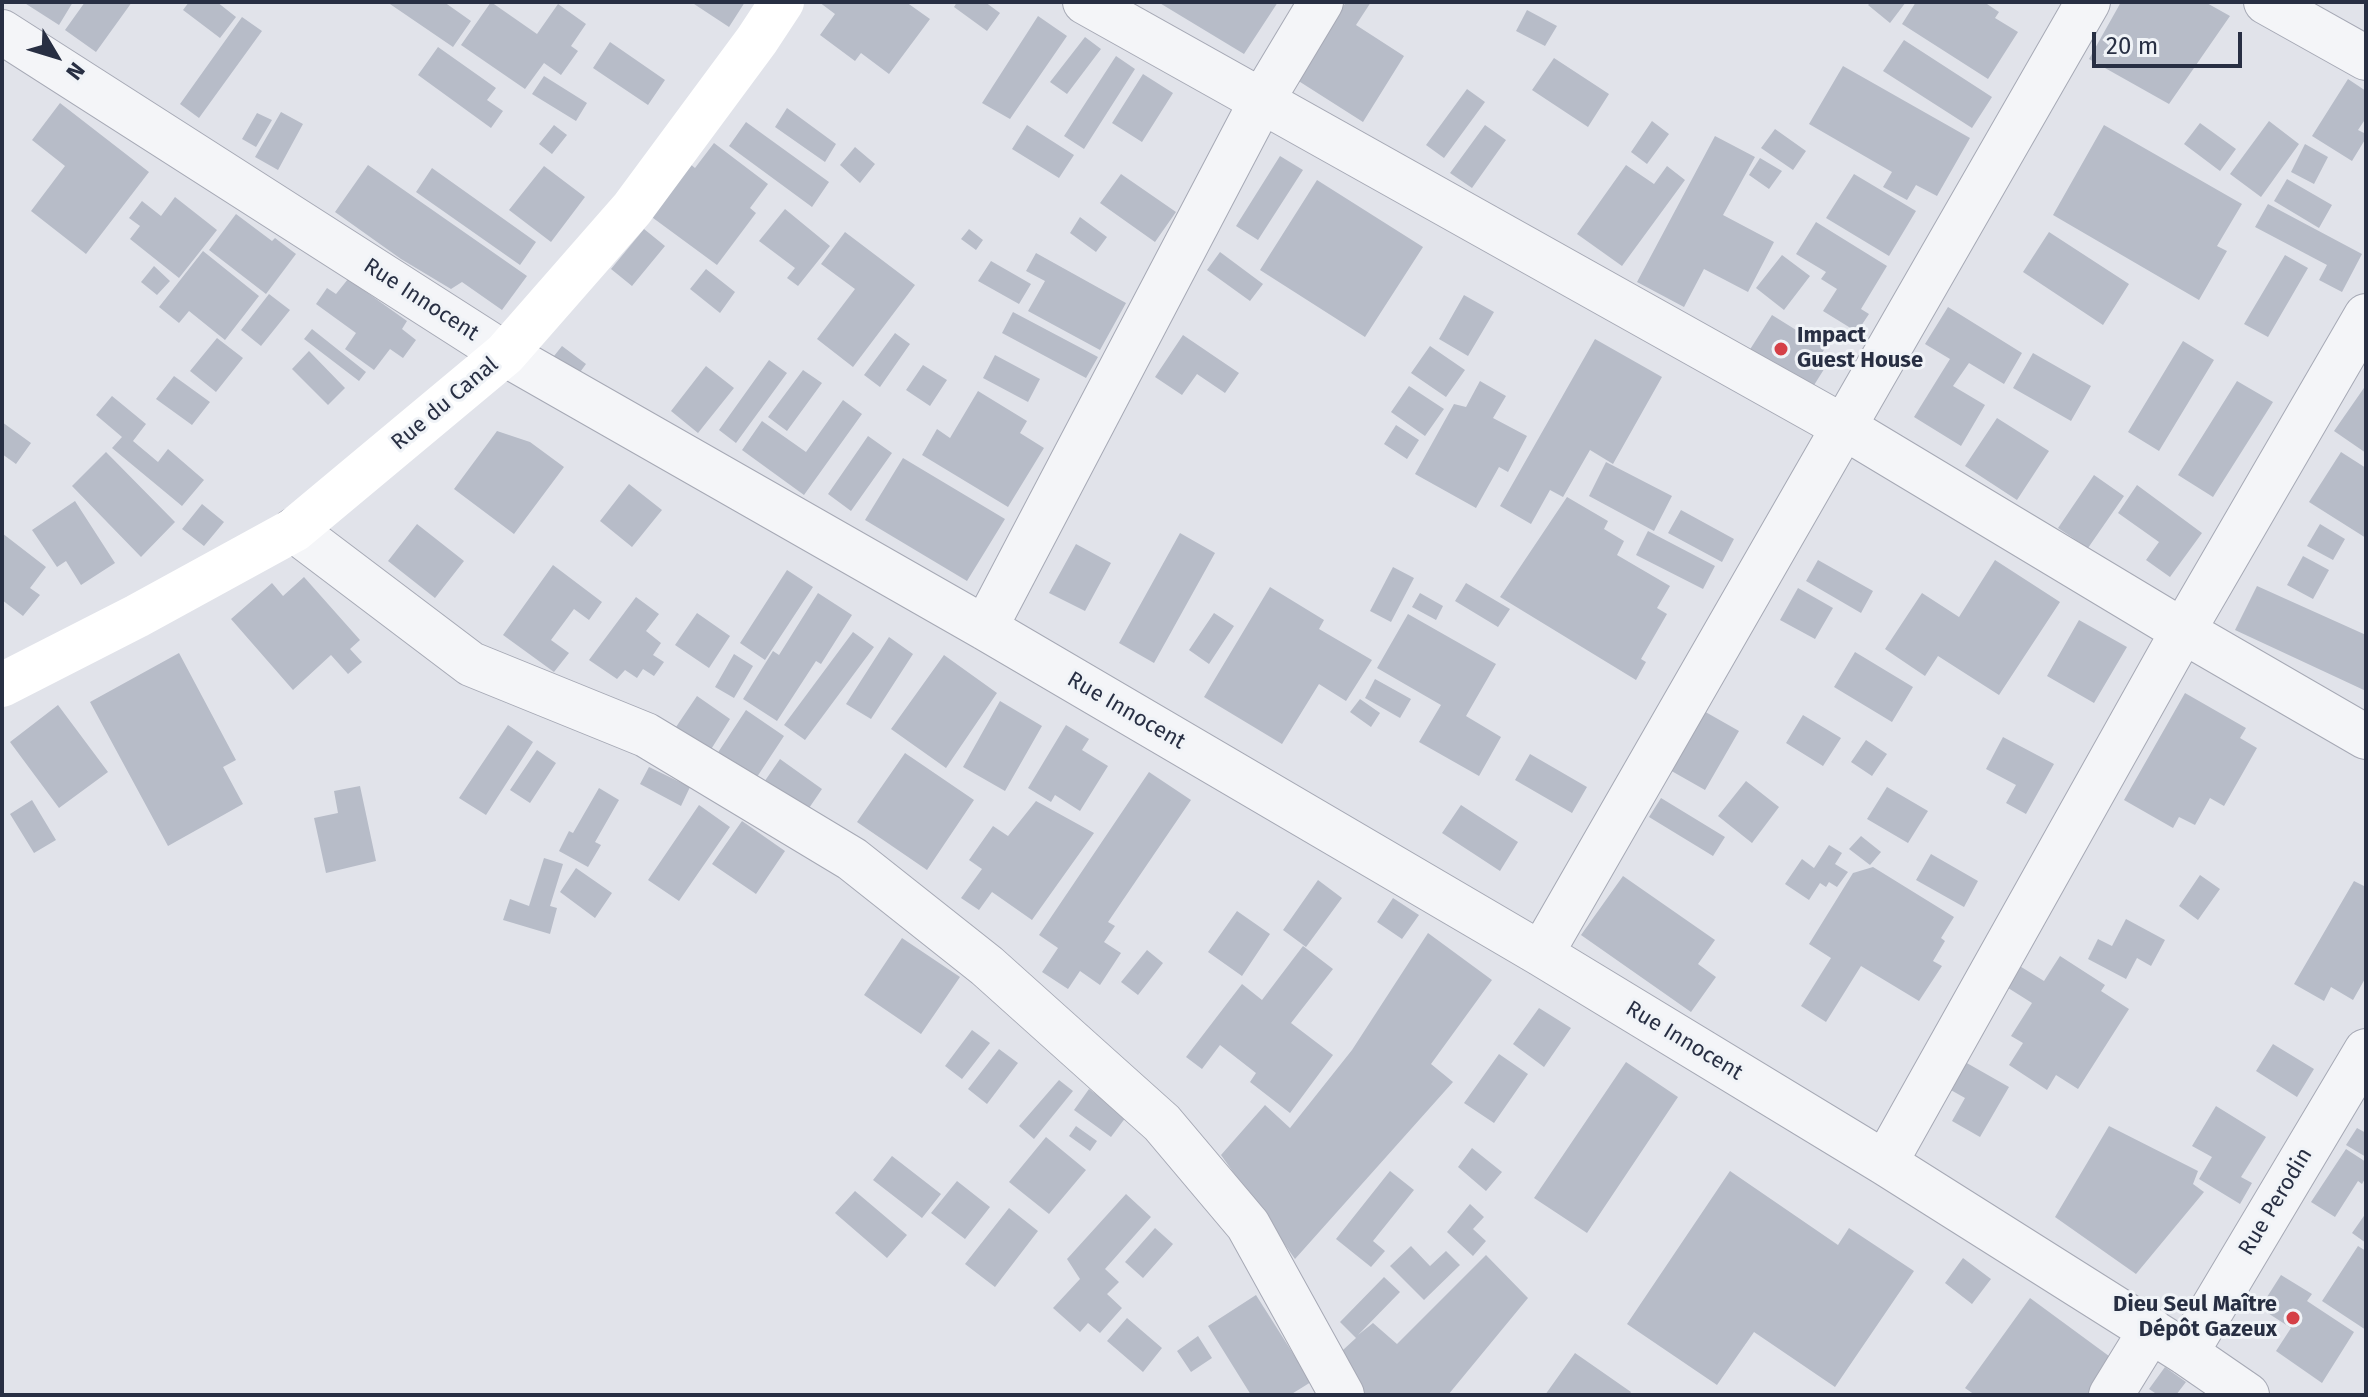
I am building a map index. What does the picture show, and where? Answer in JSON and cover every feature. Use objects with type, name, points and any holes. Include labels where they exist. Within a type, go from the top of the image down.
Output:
[{"type":"street","name":"Rue du Canal","points":[[2,685],[294,530],[505,354],[632,209],[782,2]]},
{"type":"street","points":[[1085,2],[1842,426],[2366,737]]},
{"type":"street","points":[[985,628],[1261,102],[1321,2]]},
{"type":"street","points":[[1541,954],[2088,2]]},
{"type":"street","points":[[2266,2],[2366,58]]},
{"type":"street","name":"Rue Innocent","points":[[2,32],[505,354],[985,628],[1541,954],[1885,1163],[2168,1341],[2247,1395]]},
{"type":"street","points":[[1885,1163],[2183,631],[2366,316]]},
{"type":"street","points":[[294,530],[471,664],[646,735],[852,859],[987,966],[1162,1123],[1248,1225],[1342,1395]]},
{"type":"street","name":"Rue Perodin","points":[[2111,1395],[2168,1341],[2366,1051]]},
{"type":"building","points":[[23,2],[73,2],[59,25]]},
{"type":"building","points":[[85,2],[132,2],[96,52],[65,30]]},
{"type":"building","points":[[189,2],[217,2],[236,17],[220,38],[183,10]]},
{"type":"building","points":[[387,2],[444,2],[471,21],[453,47]]},
{"type":"building","points":[[491,2],[537,34],[558,4],[586,24],[571,46],[578,51],[561,75],[544,63],[525,89],[461,45]]},
{"type":"building","points":[[691,2],[745,2],[729,27]]},
{"type":"building","points":[[819,2],[906,2],[930,19],[889,74],[861,53],[855,61],[820,35],[835,14]]},
{"type":"building","points":[[957,2],[985,2],[1000,13],[987,31],[954,7]]},
{"type":"building","points":[[1158,2],[1278,2],[1244,54]]},
{"type":"building","points":[[1346,2],[1371,2],[1356,25],[1404,56],[1363,122],[1297,80]]},
{"type":"building","points":[[1871,2],[1906,2],[1890,23],[1868,5]]},
{"type":"building","points":[[1916,2],[1984,2],[1999,12],[1995,18],[2018,32],[1988,79],[1902,24]]},
{"type":"building","points":[[2121,2],[2205,2],[2230,16],[2169,104],[2089,59]]},
{"type":"building","points":[[1527,10],[1557,26],[1545,46],[1516,31]]},
{"type":"building","points":[[1038,16],[1067,36],[1010,119],[982,103]]},
{"type":"building","points":[[242,17],[262,31],[199,118],[180,104]]},
{"type":"building","points":[[1085,37],[1101,49],[1067,94],[1050,82]]},
{"type":"building","points":[[1904,40],[1992,97],[1972,128],[1883,71]]},
{"type":"building","points":[[610,42],[665,80],[648,105],[593,68]]},
{"type":"building","points":[[438,47],[496,88],[487,100],[503,111],[491,128],[418,75]]},
{"type":"building","points":[[1116,56],[1135,69],[1084,149],[1064,136]]},
{"type":"building","points":[[1554,58],[1609,94],[1588,127],[1532,90]]},
{"type":"building","points":[[1843,66],[1970,138],[1937,196],[1916,185],[1907,200],[1883,187],[1892,172],[1809,124]]},
{"type":"building","points":[[1143,74],[1173,93],[1142,142],[1112,123]]},
{"type":"building","points":[[544,76],[587,103],[576,121],[532,94]]},
{"type":"building","points":[[2348,79],[2366,91],[2366,118],[2358,130],[2366,134],[2366,138],[2352,161],[2312,136]]},
{"type":"building","points":[[1467,89],[1485,102],[1444,158],[1426,145]]},
{"type":"building","points":[[60,103],[149,172],[86,254],[31,211],[65,166],[32,140]]},
{"type":"building","points":[[787,108],[836,144],[825,162],[775,127]]},
{"type":"building","points":[[281,112],[303,124],[278,170],[255,157]]},
{"type":"building","points":[[257,113],[272,120],[256,147],[242,139]]},
{"type":"building","points":[[1652,121],[1669,134],[1647,164],[1631,152]]},
{"type":"building","points":[[2269,121],[2299,144],[2261,197],[2230,174]]},
{"type":"building","points":[[746,122],[829,182],[812,207],[729,146]]},
{"type":"building","points":[[2200,123],[2236,149],[2220,171],[2184,144]]},
{"type":"building","points":[[554,125],[567,135],[552,154],[539,144]]},
{"type":"building","points":[[1027,125],[1074,155],[1059,178],[1012,149]]},
{"type":"building","points":[[1485,125],[1506,140],[1472,188],[1450,173]]},
{"type":"building","points":[[2104,125],[2242,204],[2217,246],[2227,251],[2199,300],[2053,215]]},
{"type":"building","points":[[1775,129],[1806,151],[1793,170],[1761,148]]},
{"type":"building","points":[[1715,136],[1755,157],[1723,215],[1774,242],[1748,292],[1704,269],[1684,307],[1637,282]]},
{"type":"building","points":[[714,143],[768,184],[750,208],[756,213],[717,265],[649,215],[689,163],[695,168]]},
{"type":"building","points":[[2305,144],[2328,157],[2314,184],[2291,172]]},
{"type":"building","points":[[855,147],[875,164],[860,183],[840,165]]},
{"type":"building","points":[[1280,156],[1303,170],[1258,240],[1236,226]]},
{"type":"building","points":[[1760,158],[1782,171],[1769,189],[1749,175]]},
{"type":"building","points":[[368,165],[527,276],[502,310],[462,282],[451,289],[401,259],[335,212]]},
{"type":"building","points":[[1626,165],[1654,184],[1667,166],[1685,180],[1622,266],[1577,234]]},
{"type":"building","points":[[544,166],[585,197],[551,242],[509,210]]},
{"type":"building","points":[[432,168],[536,242],[520,265],[416,192]]},
{"type":"building","points":[[1121,174],[1176,212],[1155,242],[1100,203]]},
{"type":"building","points":[[1854,174],[1916,211],[1889,256],[1826,218]]},
{"type":"building","points":[[2287,179],[2332,205],[2319,228],[2274,201]]},
{"type":"building","points":[[1317,180],[1423,247],[1365,337],[1260,270]]},
{"type":"building","points":[[175,197],[217,230],[179,278],[130,239],[140,226],[129,218],[142,201],[161,216]]},
{"type":"building","points":[[2268,204],[2362,254],[2342,292],[2319,280],[2327,265],[2255,227]]},
{"type":"building","points":[[785,209],[830,246],[798,286],[787,278],[795,268],[759,241]]},
{"type":"building","points":[[236,214],[272,241],[275,238],[296,254],[266,294],[209,250]]},
{"type":"building","points":[[1080,217],[1107,237],[1096,252],[1070,233]]},
{"type":"building","points":[[1816,222],[1887,266],[1861,309],[1869,314],[1857,332],[1823,311],[1837,289],[1821,279],[1826,272],[1796,254]]},
{"type":"building","points":[[644,229],[665,246],[632,286],[611,269]]},
{"type":"building","points":[[969,229],[983,240],[976,250],[961,239]]},
{"type":"building","points":[[845,232],[915,285],[853,367],[817,339],[855,289],[821,264]]},
{"type":"building","points":[[2049,232],[2129,284],[2103,325],[2023,272]]},
{"type":"building","points":[[203,251],[259,296],[225,340],[189,311],[179,323],[159,307]]},
{"type":"building","points":[[1220,252],[1263,284],[1250,301],[1207,270]]},
{"type":"building","points":[[1036,253],[1126,303],[1100,350],[1028,311],[1045,281],[1026,271]]},
{"type":"building","points":[[1782,255],[1810,276],[1784,310],[1756,288]]},
{"type":"building","points":[[2285,255],[2308,268],[2268,337],[2244,324]]},
{"type":"building","points":[[991,261],[1031,284],[1019,304],[978,281]]},
{"type":"building","points":[[154,266],[170,281],[157,295],[141,282]]},
{"type":"building","points":[[706,269],[735,292],[720,313],[690,289]]},
{"type":"building","points":[[348,279],[407,321],[402,329],[416,340],[403,358],[390,349],[374,370],[345,349],[356,333],[316,304],[327,288],[336,294]]},
{"type":"building","points":[[269,294],[290,310],[261,346],[241,330]]},
{"type":"building","points":[[1464,295],[1494,312],[1468,356],[1439,339]]},
{"type":"building","points":[[1948,307],[2022,353],[2004,384],[1969,363],[1953,386],[1985,405],[1961,446],[1914,417],[1950,359],[1925,344]]},
{"type":"building","points":[[1013,312],[1098,357],[1086,378],[1002,333]]},
{"type":"building","points":[[1772,315],[1825,348],[1818,360],[1826,366],[1811,390],[1749,351]]},
{"type":"building","points":[[312,329],[366,372],[359,381],[304,339]]},
{"type":"building","points":[[895,333],[910,344],[880,387],[864,375]]},
{"type":"building","points":[[1183,335],[1239,373],[1225,393],[1197,374],[1182,395],[1155,377]]},
{"type":"building","points":[[217,338],[243,358],[216,392],[190,371]]},
{"type":"building","points":[[1595,339],[1662,377],[1613,464],[1590,450],[1563,497],[1550,490],[1531,524],[1500,506]]},
{"type":"building","points":[[2183,341],[2214,360],[2159,451],[2128,432]]},
{"type":"building","points":[[562,346],[586,364],[575,379],[550,361]]},
{"type":"building","points":[[1430,346],[1465,370],[1446,397],[1411,373]]},
{"type":"building","points":[[309,351],[345,388],[328,405],[292,369]]},
{"type":"building","points":[[2033,353],[2091,386],[2071,421],[2013,388]]},
{"type":"building","points":[[995,355],[1040,379],[1028,402],[983,378]]},
{"type":"building","points":[[769,360],[787,373],[736,443],[719,430]]},
{"type":"building","points":[[923,365],[947,380],[930,406],[906,390]]},
{"type":"building","points":[[706,366],[734,388],[698,433],[671,411]]},
{"type":"building","points":[[803,370],[822,383],[787,431],[768,417]]},
{"type":"building","points":[[174,376],[210,402],[192,425],[156,399]]},
{"type":"building","points":[[1480,381],[1506,396],[1493,418],[1527,436],[1508,472],[1499,467],[1476,508],[1415,474],[1454,404],[1466,407]]},
{"type":"building","points":[[2237,381],[2273,402],[2213,497],[2178,475]]},
{"type":"building","points":[[2366,385],[2366,453],[2334,431]]},
{"type":"building","points":[[1409,386],[1444,409],[1425,436],[1391,412]]},
{"type":"building","points":[[978,391],[1027,421],[1020,433],[1044,448],[1008,507],[922,455],[937,429],[950,438]]},
{"type":"building","points":[[112,396],[146,424],[133,441],[158,462],[168,449],[204,480],[182,506],[112,448],[122,437],[96,415]]},
{"type":"building","points":[[843,400],[862,414],[804,495],[742,450],[762,421],[806,452]]},
{"type":"building","points":[[1997,418],[2049,451],[2017,500],[1965,466]]},
{"type":"building","points":[[2,422],[31,443],[16,464],[2,454]]},
{"type":"building","points":[[1396,425],[1419,440],[1407,459],[1384,444]]},
{"type":"building","points":[[497,431],[530,442],[564,467],[514,534],[454,489]]},
{"type":"building","points":[[868,436],[892,453],[851,511],[828,494]]},
{"type":"building","points":[[106,452],[175,522],[141,557],[72,486]]},
{"type":"building","points":[[2341,452],[2366,468],[2366,538],[2309,502]]},
{"type":"building","points":[[903,458],[1005,519],[967,581],[865,520]]},
{"type":"building","points":[[1606,462],[1672,496],[1654,531],[1589,496]]},
{"type":"building","points":[[2094,475],[2124,496],[2088,548],[2058,528]]},
{"type":"building","points":[[629,484],[662,510],[632,547],[600,521]]},
{"type":"building","points":[[2137,485],[2202,533],[2170,577],[2146,560],[2159,542],[2118,513]]},
{"type":"building","points":[[1567,497],[1608,521],[1604,529],[1624,541],[1617,555],[1670,586],[1657,608],[1667,614],[1641,659],[1646,662],[1636,680],[1500,597]]},
{"type":"building","points":[[75,501],[115,563],[81,585],[66,561],[57,567],[32,530]]},
{"type":"building","points":[[202,504],[224,522],[204,546],[182,529]]},
{"type":"building","points":[[1681,510],[1734,539],[1722,562],[1668,533]]},
{"type":"building","points":[[417,524],[464,561],[435,598],[388,561]]},
{"type":"building","points":[[2320,524],[2345,539],[2333,560],[2307,546]]},
{"type":"building","points":[[1648,531],[1715,566],[1703,589],[1636,555]]},
{"type":"building","points":[[2,533],[46,567],[30,588],[40,595],[23,616],[2,600]]},
{"type":"building","points":[[1180,533],[1215,553],[1154,663],[1119,643]]},
{"type":"building","points":[[1076,544],[1111,563],[1085,611],[1049,593]]},
{"type":"building","points":[[2303,556],[2329,570],[2313,599],[2287,585]]},
{"type":"building","points":[[1818,560],[1873,591],[1861,613],[1806,581]]},
{"type":"building","points":[[1995,560],[2060,602],[1999,695],[1938,656],[1925,676],[1885,649],[1922,593],[1959,617]]},
{"type":"building","points":[[553,565],[602,602],[589,620],[574,609],[551,640],[569,653],[554,672],[503,635]]},
{"type":"building","points":[[1393,567],[1414,578],[1391,622],[1370,611]]},
{"type":"building","points":[[787,570],[813,587],[765,660],[740,643]]},
{"type":"building","points":[[304,577],[360,640],[350,649],[362,662],[348,674],[331,655],[293,690],[231,619],[272,583],[283,596]]},
{"type":"building","points":[[1466,583],[1510,609],[1498,627],[1455,601]]},
{"type":"building","points":[[2257,586],[2366,635],[2366,691],[2235,630]]},
{"type":"building","points":[[1270,587],[1324,620],[1319,629],[1372,660],[1346,701],[1319,684],[1282,744],[1204,697]]},
{"type":"building","points":[[1798,588],[1833,608],[1815,639],[1780,620]]},
{"type":"building","points":[[818,593],[852,615],[821,664],[816,661],[777,721],[743,699],[773,651],[779,655]]},
{"type":"building","points":[[1420,593],[1443,606],[1436,620],[1412,607]]},
{"type":"building","points":[[636,597],[659,614],[646,631],[661,643],[653,655],[664,662],[654,676],[643,669],[637,678],[625,670],[617,679],[589,660]]},
{"type":"building","points":[[697,613],[730,636],[709,668],[675,645]]},
{"type":"building","points":[[1214,613],[1234,626],[1209,664],[1189,650]]},
{"type":"building","points":[[1408,614],[1496,664],[1466,716],[1501,737],[1479,776],[1419,742],[1441,705],[1377,668]]},
{"type":"building","points":[[2079,620],[2127,647],[2094,703],[2047,676]]},
{"type":"building","points":[[853,632],[874,647],[805,740],[784,725]]},
{"type":"building","points":[[889,637],[913,654],[871,719],[846,704]]},
{"type":"building","points":[[1855,652],[1913,687],[1892,722],[1834,687]]},
{"type":"building","points":[[179,653],[236,760],[223,767],[243,804],[168,846],[90,702]]},
{"type":"building","points":[[734,654],[753,666],[734,698],[715,687]]},
{"type":"building","points":[[944,655],[997,693],[946,768],[891,729]]},
{"type":"building","points":[[1375,679],[1411,699],[1400,718],[1365,698]]},
{"type":"building","points":[[2185,693],[2246,728],[2240,738],[2257,748],[2224,806],[2210,798],[2195,825],[2179,817],[2173,828],[2124,800]]},
{"type":"building","points":[[697,696],[730,719],[710,751],[676,727]]},
{"type":"building","points":[[1360,699],[1380,713],[1371,727],[1350,712]]},
{"type":"building","points":[[1000,701],[1042,726],[1005,791],[963,767]]},
{"type":"building","points":[[58,705],[108,772],[59,808],[10,742]]},
{"type":"building","points":[[746,710],[784,736],[753,783],[715,757]]},
{"type":"building","points":[[1702,710],[1739,731],[1705,790],[1668,769]]},
{"type":"building","points":[[1803,715],[1841,738],[1823,766],[1786,743]]},
{"type":"building","points":[[508,725],[533,742],[486,815],[459,798]]},
{"type":"building","points":[[1066,725],[1089,739],[1082,750],[1108,766],[1080,811],[1055,795],[1051,802],[1028,788]]},
{"type":"building","points":[[2003,737],[2054,764],[2026,814],[2006,803],[2016,785],[1986,769]]},
{"type":"building","points":[[1866,740],[1887,754],[1872,776],[1851,762]]},
{"type":"building","points":[[537,750],[556,763],[530,803],[510,790]]},
{"type":"building","points":[[905,753],[974,800],[927,870],[857,822]]},
{"type":"building","points":[[1530,754],[1587,787],[1572,813],[1515,780]]},
{"type":"building","points":[[780,759],[822,789],[805,814],[762,785]]},
{"type":"building","points":[[649,767],[690,787],[681,806],[640,784]]},
{"type":"building","points":[[1149,772],[1191,800],[1108,922],[1115,926],[1104,942],[1121,953],[1100,985],[1080,971],[1068,989],[1042,972],[1058,948],[1039,935]]},
{"type":"building","points":[[1746,781],[1779,807],[1752,843],[1718,816]]},
{"type":"building","points":[[360,786],[376,861],[326,873],[314,818],[338,813],[334,791]]},
{"type":"building","points":[[1887,787],[1928,811],[1908,843],[1867,819]]},
{"type":"building","points":[[599,788],[619,800],[595,842],[601,845],[588,867],[559,851]]},
{"type":"building","points":[[1661,798],[1725,837],[1713,856],[1649,817]]},
{"type":"building","points":[[32,800],[56,840],[34,853],[10,814]]},
{"type":"building","points":[[1036,801],[1094,833],[1032,920],[992,892],[979,910],[961,898],[982,869],[969,860],[993,826],[1008,836]]},
{"type":"building","points":[[699,805],[730,827],[679,901],[648,880]]},
{"type":"building","points":[[1461,805],[1518,842],[1500,871],[1442,833]]},
{"type":"building","points":[[742,821],[785,851],[756,894],[712,864]]},
{"type":"building","points":[[1861,836],[1881,852],[1870,865],[1849,849]]},
{"type":"building","points":[[1829,845],[1842,853],[1835,864],[1848,872],[1837,887],[1829,882],[1826,887],[1820,883],[1809,900],[1785,884],[1802,859],[1814,868]]},
{"type":"building","points":[[1931,854],[1978,881],[1964,907],[1916,880]]},
{"type":"building","points":[[544,858],[563,864],[550,906],[557,908],[550,934],[503,920],[510,899],[529,906]]},
{"type":"building","points":[[1873,867],[1954,917],[1941,938],[1945,941],[1933,961],[1942,966],[1919,1001],[1861,966],[1826,1022],[1801,1006],[1831,958],[1809,944],[1853,873]]},
{"type":"building","points":[[576,868],[612,893],[595,918],[560,892]]},
{"type":"building","points":[[2200,875],[2220,889],[2198,920],[2179,906]]},
{"type":"building","points":[[1623,876],[1715,940],[1698,964],[1716,977],[1691,1012],[1581,935]]},
{"type":"building","points":[[1318,880],[1342,898],[1306,947],[1283,930]]},
{"type":"building","points":[[2354,881],[2366,887],[2366,977],[2353,1000],[2331,987],[2324,1001],[2294,984]]},
{"type":"building","points":[[1393,898],[1419,915],[1402,939],[1377,922]]},
{"type":"building","points":[[1237,911],[1270,934],[1242,976],[1208,952]]},
{"type":"building","points":[[2126,919],[2165,940],[2151,966],[2137,958],[2126,979],[2088,959],[2098,939],[2112,946]]},
{"type":"building","points":[[1428,933],[1492,980],[1431,1064],[1453,1082],[1295,1259],[1221,1155],[1265,1105],[1290,1128],[1352,1050]]},
{"type":"building","points":[[902,938],[960,977],[921,1034],[864,995]]},
{"type":"building","points":[[1303,946],[1333,969],[1291,1023],[1333,1055],[1290,1113],[1250,1082],[1256,1073],[1220,1045],[1202,1069],[1186,1057],[1242,984],[1262,1000]]},
{"type":"building","points":[[1147,950],[1163,963],[1138,995],[1121,982]]},
{"type":"building","points":[[2060,956],[2105,985],[2101,991],[2129,1009],[2078,1089],[2056,1075],[2047,1090],[2009,1065],[2023,1043],[2011,1036],[2032,1003],[2005,986],[2018,965],[2044,981]]},
{"type":"building","points":[[1539,1008],[1571,1028],[1544,1067],[1513,1044]]},
{"type":"building","points":[[972,1030],[990,1043],[962,1079],[945,1066]]},
{"type":"building","points":[[2273,1044],[2314,1069],[2297,1097],[2256,1071]]},
{"type":"building","points":[[999,1049],[1018,1063],[987,1104],[968,1089]]},
{"type":"building","points":[[1499,1054],[1528,1074],[1494,1123],[1464,1103]]},
{"type":"building","points":[[1626,1062],[1678,1097],[1587,1233],[1534,1198]]},
{"type":"building","points":[[1965,1062],[2009,1087],[1980,1137],[1952,1121],[1965,1098],[1949,1089]]},
{"type":"building","points":[[1059,1080],[1073,1091],[1034,1139],[1019,1126]]},
{"type":"building","points":[[1089,1089],[1126,1117],[1111,1137],[1074,1110]]},
{"type":"building","points":[[2216,1106],[2266,1137],[2241,1177],[2252,1183],[2240,1204],[2199,1179],[2212,1157],[2192,1146]]},
{"type":"building","points":[[1076,1126],[1097,1141],[1090,1151],[1069,1136]]},
{"type":"building","points":[[2109,1126],[2198,1171],[2193,1184],[2204,1192],[2136,1274],[2055,1217]]},
{"type":"building","points":[[2357,1128],[2366,1133],[2366,1157],[2346,1145]]},
{"type":"building","points":[[1046,1137],[1086,1170],[1049,1214],[1009,1182]]},
{"type":"building","points":[[1472,1148],[1502,1172],[1486,1191],[1458,1167]]},
{"type":"building","points":[[2346,1149],[2366,1162],[2366,1177],[2362,1184],[2358,1181],[2335,1217],[2311,1202]]},
{"type":"building","points":[[892,1156],[941,1194],[922,1218],[873,1180]]},
{"type":"building","points":[[1390,1171],[1414,1190],[1373,1241],[1385,1251],[1371,1267],[1336,1239]]},
{"type":"building","points":[[1730,1171],[1838,1245],[1849,1228],[1914,1271],[1835,1387],[1754,1332],[1717,1385],[1627,1324]]},
{"type":"building","points":[[957,1181],[990,1207],[965,1239],[931,1213]]},
{"type":"building","points":[[855,1191],[907,1235],[887,1258],[835,1213]]},
{"type":"building","points":[[1126,1194],[1151,1217],[1105,1269],[1119,1282],[1107,1294],[1122,1308],[1100,1333],[1088,1323],[1080,1332],[1053,1308],[1080,1279],[1067,1259]]},
{"type":"building","points":[[1470,1204],[1484,1217],[1473,1229],[1486,1241],[1473,1256],[1447,1232]]},
{"type":"building","points":[[1009,1208],[1038,1231],[995,1287],[965,1264]]},
{"type":"building","points":[[2366,1213],[2366,1243],[2352,1233]]},
{"type":"building","points":[[1155,1228],[1173,1244],[1143,1278],[1125,1262]]},
{"type":"building","points":[[1411,1246],[1430,1266],[1446,1251],[1460,1265],[1424,1300],[1390,1266]]},
{"type":"building","points":[[2358,1246],[2366,1251],[2366,1330],[2322,1301]]},
{"type":"building","points":[[1486,1255],[1528,1298],[1448,1395],[1355,1395],[1331,1361],[1356,1338],[1340,1322],[1384,1277],[1400,1292],[1358,1335],[1373,1323],[1397,1344]]},
{"type":"building","points":[[1963,1258],[1991,1279],[1972,1304],[1945,1283]]},
{"type":"building","points":[[2281,1275],[2312,1294],[2307,1301],[2354,1332],[2322,1383],[2276,1351],[2291,1328],[2260,1308]]},
{"type":"building","points":[[1256,1295],[1311,1382],[1290,1395],[1251,1395],[1208,1326]]},
{"type":"building","points":[[2030,1298],[2113,1359],[2087,1395],[1975,1395],[1965,1388]]},
{"type":"building","points":[[1127,1318],[1162,1348],[1143,1372],[1107,1341]]},
{"type":"building","points":[[1198,1336],[1212,1358],[1191,1372],[1177,1351]]},
{"type":"building","points":[[1575,1353],[1631,1392],[1629,1395],[1545,1395]]},
{"type":"building","points":[[2165,1367],[2186,1382],[2176,1395],[2158,1395],[2149,1389]]},
{"type":"place","name":"Impact Guest House","points":[[1781,349]]},
{"type":"place","name":"Dieu Seul Maître Dépôt Gazeux","points":[[2293,1318]]}]
